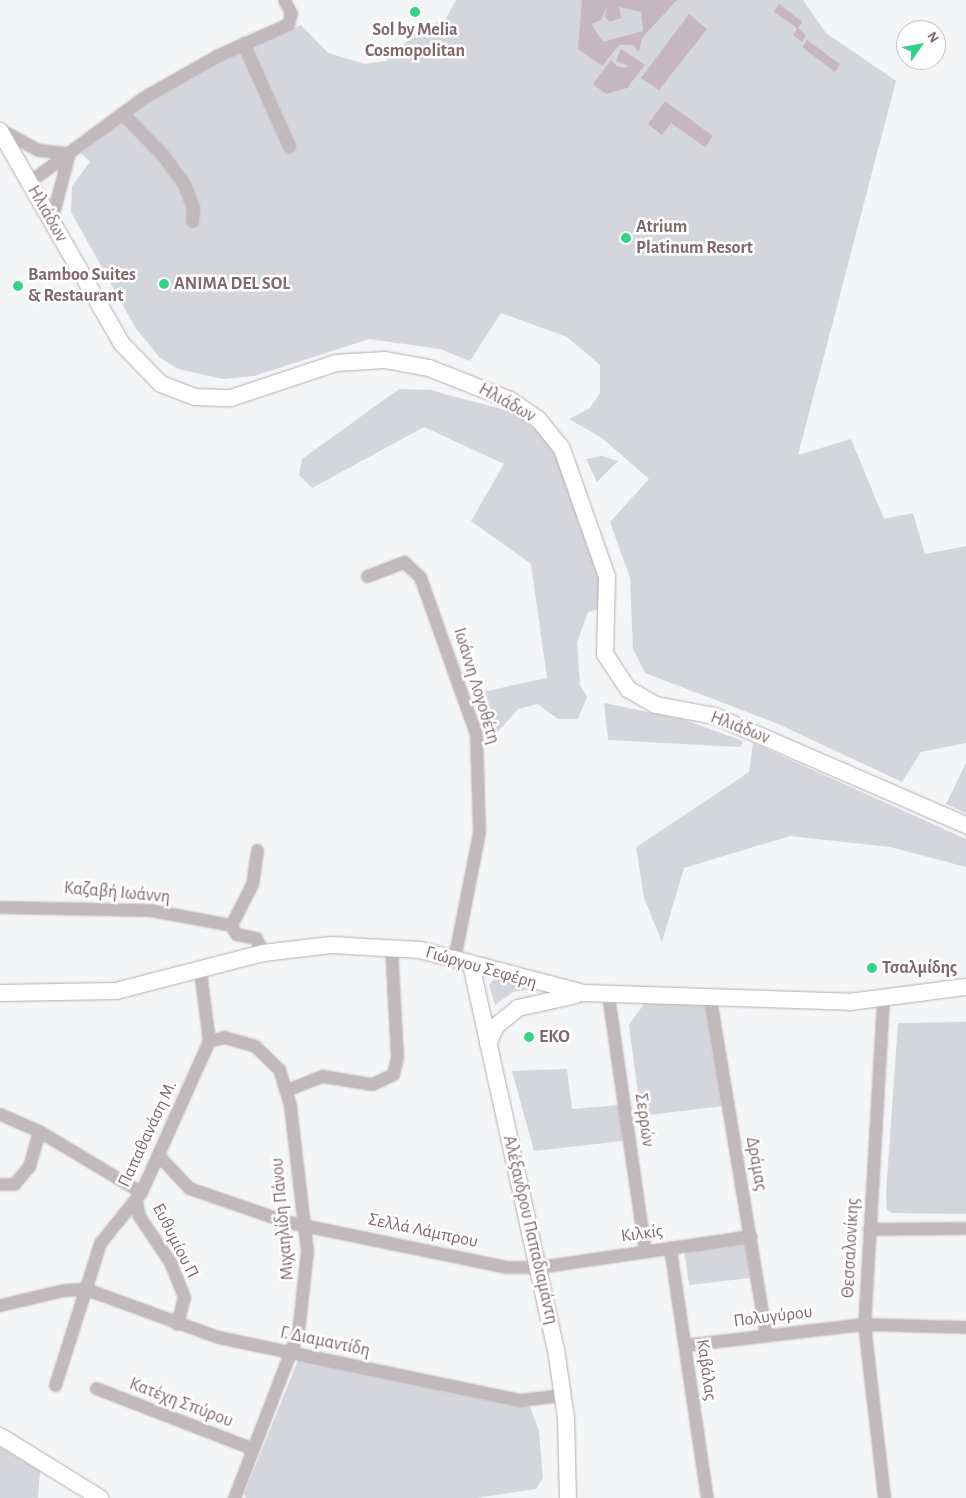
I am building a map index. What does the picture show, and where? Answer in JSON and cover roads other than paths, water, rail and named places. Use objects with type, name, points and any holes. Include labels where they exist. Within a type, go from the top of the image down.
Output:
[{"type":"street","points":[[29,182],[122,113],[242,43],[288,24],[290,13],[284,0]]},
{"type":"street","points":[[242,43],[289,146]]},
{"type":"street","points":[[122,113],[162,154],[185,186],[194,208],[192,221]]},
{"type":"street","points":[[0,130],[38,150],[69,153]]},
{"type":"street","name":"Ηλιάδων","points":[[0,130],[122,344],[144,371],[179,393],[212,400],[231,398],[336,363],[385,360],[464,380],[525,409],[554,437],[583,504],[609,592],[605,654],[628,689],[656,705],[715,716],[966,825]]},
{"type":"street","points":[[51,221],[69,153]]},
{"type":"street","name":"Ιωάννη Λογοθέτη","points":[[367,576],[404,562],[420,577],[476,734],[479,832],[454,958]]},
{"type":"street","points":[[257,850],[252,884],[231,925],[236,934],[256,938],[263,953]]},
{"type":"street","name":"Καζαβή Ιωάννη","points":[[0,906],[150,910],[231,925]]},
{"type":"street","name":"Γιώργου Σεφέρη","points":[[0,993],[116,991],[200,971],[263,953],[302,946],[391,946],[454,958],[584,993],[765,1002],[883,999],[966,988]]},
{"type":"street","points":[[287,1090],[322,1076],[372,1084],[393,1074],[397,1057],[391,946]]},
{"type":"street","name":"Αλέξανδρου Παπαδιαμάντη","points":[[471,964],[538,1266],[563,1395],[568,1498]]},
{"type":"street","points":[[200,971],[209,1041]]},
{"type":"street","points":[[488,1044],[496,1026],[518,1008],[584,993]]},
{"type":"street","name":"Σερρών","points":[[608,994],[645,1251]]},
{"type":"street","name":"Δράμας","points":[[710,998],[766,1336]]},
{"type":"street","name":"Θεσσαλονίκης","points":[[883,999],[864,1324],[884,1498]]},
{"type":"street","name":"Μιχαηλίδη Πάνου","points":[[209,1041],[236,1040],[264,1051],[279,1069],[287,1090],[307,1280],[298,1332],[234,1498]]},
{"type":"street","name":"Παπαθανάση Μ.","points":[[55,1385],[100,1243],[139,1197],[209,1041]]},
{"type":"street","points":[[0,1114],[39,1131],[139,1197]]},
{"type":"street","points":[[3,1186],[30,1166],[39,1131]]},
{"type":"street","name":"Σελλά Λάμπρου","points":[[159,1156],[189,1188],[302,1224],[507,1267],[538,1266]]},
{"type":"street","name":"Ευθυμίου Π","points":[[139,1197],[139,1216],[170,1262],[184,1297],[177,1324]]},
{"type":"street","points":[[869,1229],[966,1228]]},
{"type":"street","name":"Κιλκίς","points":[[538,1266],[750,1236]]},
{"type":"street","name":"Καβάλας","points":[[670,1248],[707,1498]]},
{"type":"street","points":[[0,1305],[64,1290],[86,1289]]},
{"type":"street","name":"Γ. Διαμαντίδη","points":[[86,1289],[177,1324],[289,1352],[518,1400],[563,1395]]},
{"type":"street","name":"Πολυγύρου","points":[[685,1345],[864,1324],[966,1327]]},
{"type":"street","name":"Κατέχη Σπύρου","points":[[96,1388],[252,1450]]},
{"type":"street","points":[[0,1436],[100,1498]]},
{"type":"place","name":"Sol by Melia Cosmopolitan","points":[[415,12]]},
{"type":"place","name":"Atrium Platinum Resort","points":[[626,238]]},
{"type":"place","name":"ANIMA DEL SOL","points":[[164,284]]},
{"type":"place","name":"Bamboo Suites & Restaurant","points":[[18,286]]},
{"type":"place","name":"Τσαλμίδης","points":[[872,968]]},
{"type":"place","name":"EKO","points":[[529,1037]]}]
